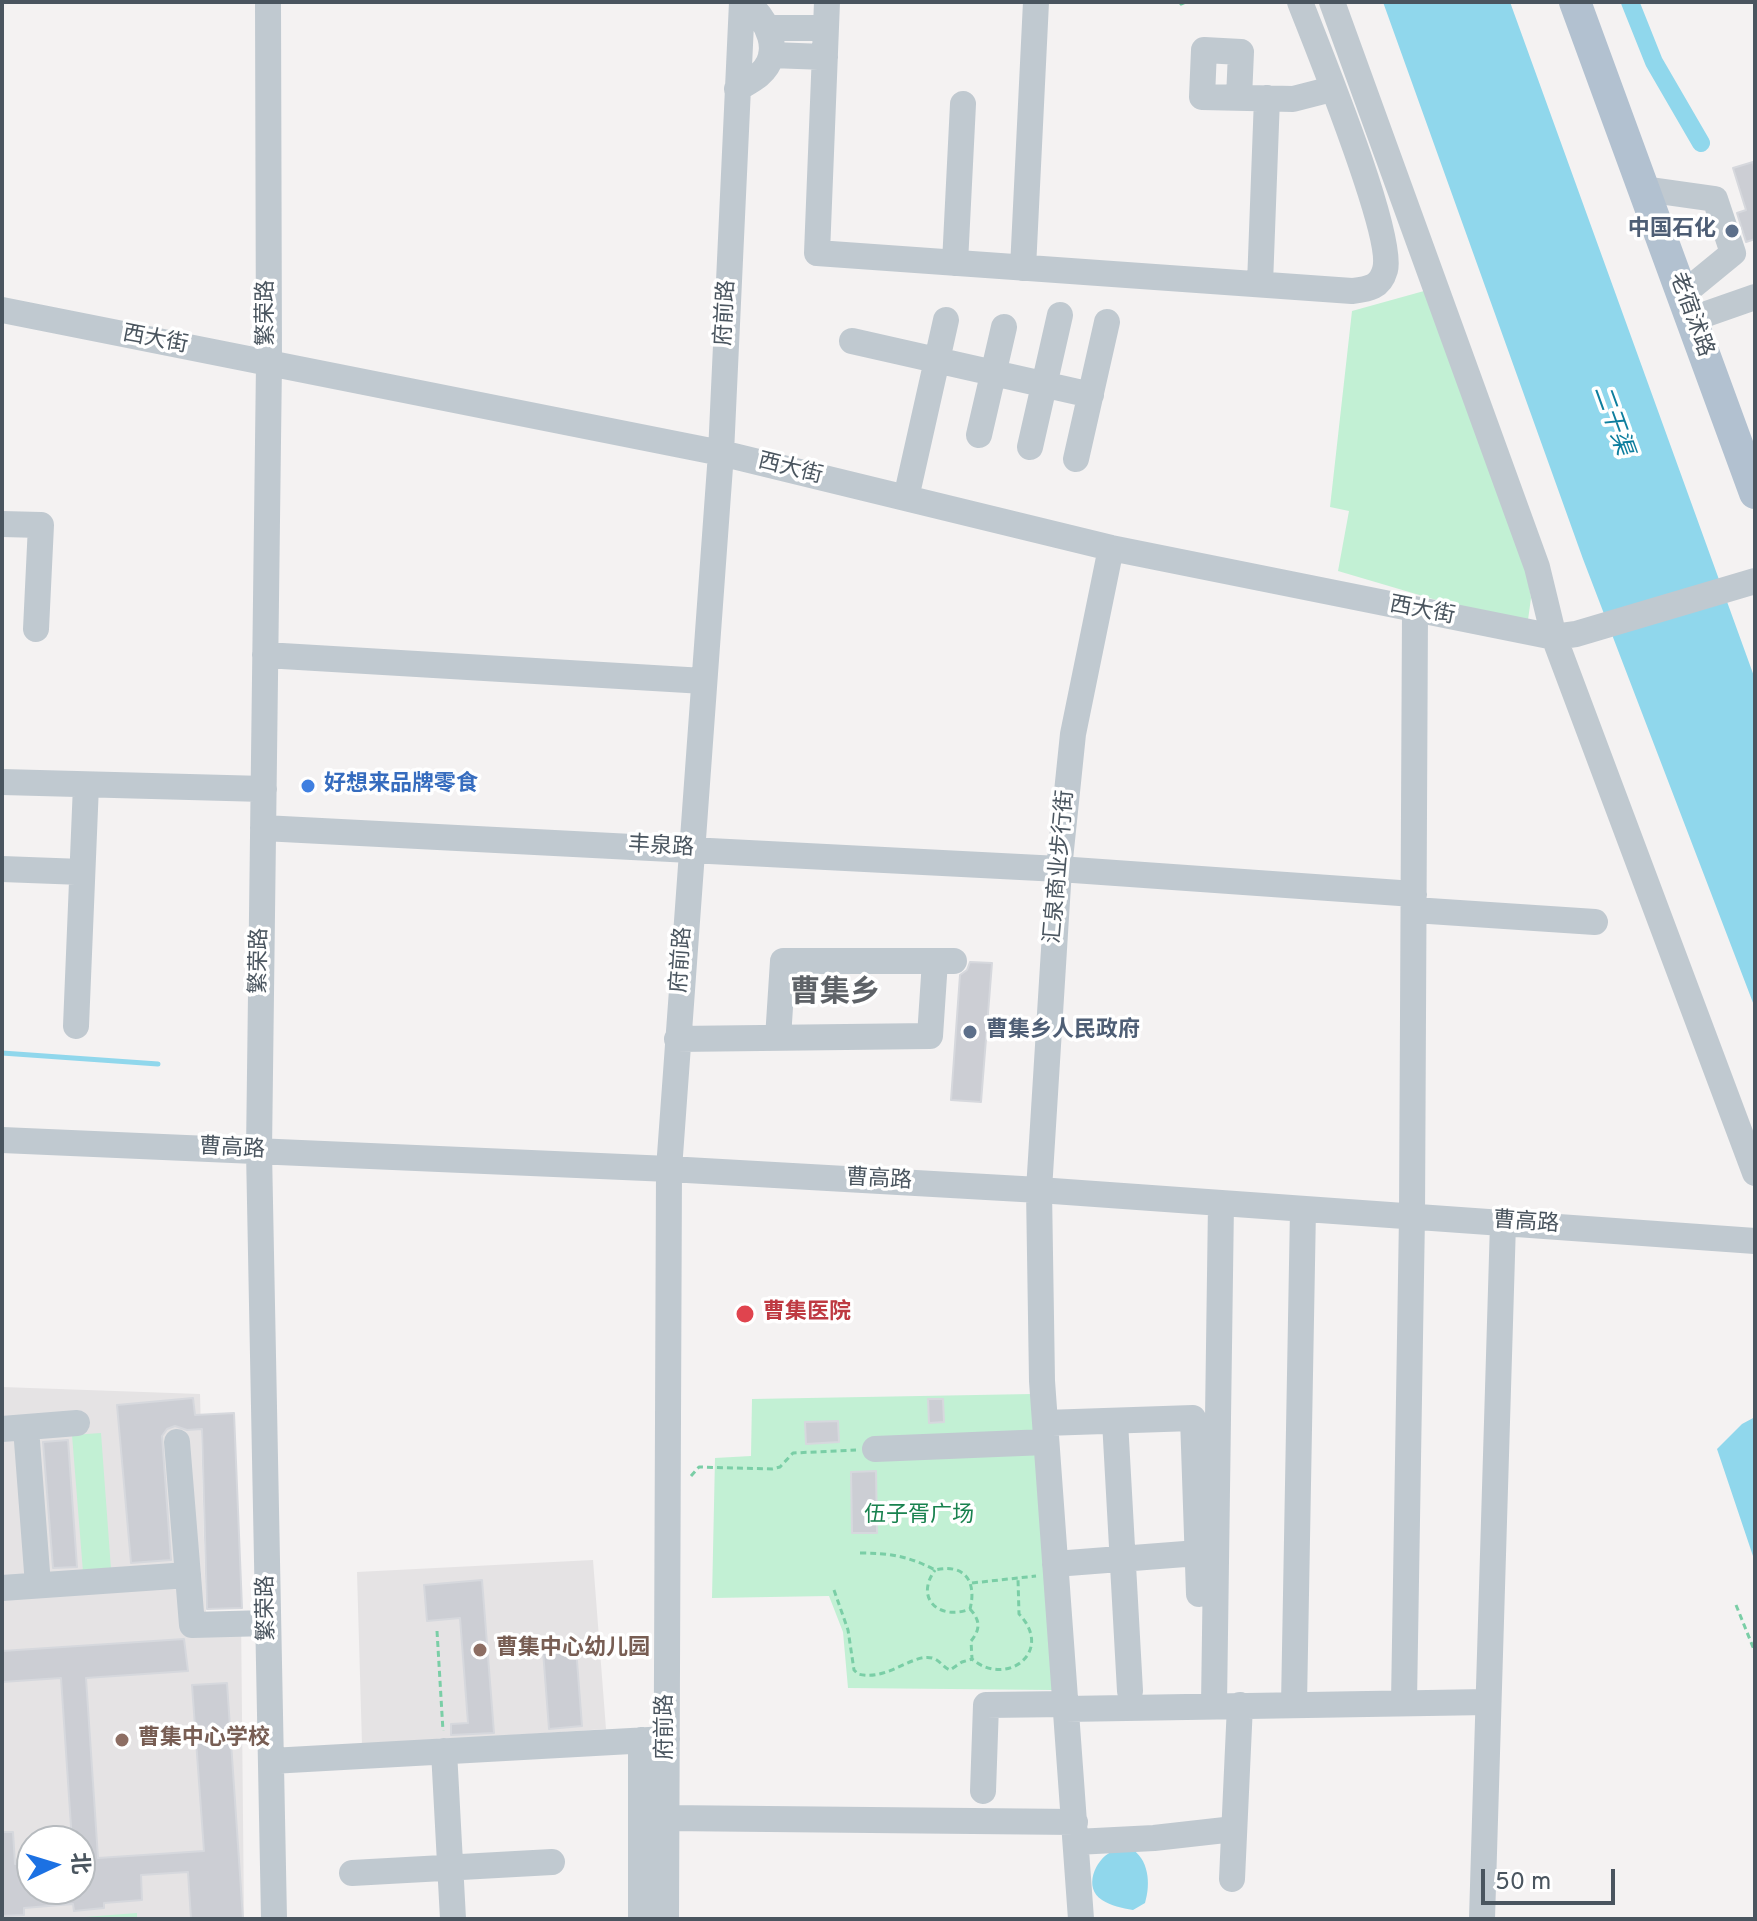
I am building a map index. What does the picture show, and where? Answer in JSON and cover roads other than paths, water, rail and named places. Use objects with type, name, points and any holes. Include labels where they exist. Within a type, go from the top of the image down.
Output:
[{"type":"main road","name":"老宿沭路","points":[[1575,2],[1753,482]]},
{"type":"street","name":"繁荣路","points":[[268,2],[269,363],[259,1151],[274,1919]]},
{"type":"street","points":[[737,89],[760,74],[771,55],[769,28],[763,17],[745,2]]},
{"type":"street","name":"府前路","points":[[666,1919],[666,1818],[654,1740],[669,1169],[721,453],[737,89],[745,2]]},
{"type":"street","points":[[1023,268],[1036,2]]},
{"type":"street","points":[[769,28],[827,15],[817,253],[1352,291],[1368,289],[1375,287],[1382,279],[1387,267],[1383,235],[1373,199],[1300,2]]},
{"type":"street","points":[[1332,2],[1537,567],[1565,635],[1755,1173]]},
{"type":"street","points":[[771,55],[825,57]]},
{"type":"street","points":[[1239,98],[1293,99],[1332,89]]},
{"type":"street","points":[[1260,284],[1267,98]]},
{"type":"street","points":[[955,263],[963,104]]},
{"type":"street","points":[[1644,189],[1715,199],[1733,253],[1687,306]]},
{"type":"street","points":[[1687,306],[1755,297]]},
{"type":"street","name":"西大街","points":[[2,310],[721,453],[1111,548],[1415,611],[1565,635]]},
{"type":"street","points":[[1030,447],[1060,315]]},
{"type":"street","points":[[906,498],[946,320]]},
{"type":"street","points":[[1076,459],[1107,322]]},
{"type":"street","points":[[979,435],[1004,327]]},
{"type":"street","points":[[852,341],[1091,395]]},
{"type":"street","points":[[2,524],[41,525],[36,629]]},
{"type":"street","name":"汇泉商业步行街","points":[[1081,1919],[1046,1432],[1039,1190],[1059,869],[1073,734],[1111,548]]},
{"type":"street","points":[[1565,635],[1746,583]]},
{"type":"street","points":[[1404,1702],[1412,1216],[1415,611]]},
{"type":"street","points":[[265,655],[704,681]]},
{"type":"street","points":[[2,782],[264,789]]},
{"type":"street","points":[[76,1026],[86,785]]},
{"type":"street","name":"丰泉路","points":[[263,828],[1059,869],[1595,922]]},
{"type":"street","points":[[2,869],[82,872]]},
{"type":"street","points":[[677,1039],[778,1038],[930,1036],[945,961],[783,961],[778,1038]]},
{"type":"street","name":"曹高路","points":[[2,1140],[669,1169],[1039,1190],[1755,1241]]},
{"type":"street","points":[[1214,1705],[1221,1203]]},
{"type":"street","points":[[1294,1704],[1303,1209]]},
{"type":"street","points":[[1482,1919],[1503,1223]]},
{"type":"street","points":[[875,1449],[1046,1432],[1115,1421],[1193,1418],[1202,1681]]},
{"type":"street","points":[[1115,1421],[1130,1691]]},
{"type":"street","points":[[38,1585],[14,1428],[77,1423]]},
{"type":"street","points":[[177,1442],[192,1625],[268,1623]]},
{"type":"street","points":[[1056,1567],[1198,1553]]},
{"type":"street","points":[[2,1588],[188,1575]]},
{"type":"street","points":[[983,1791],[986,1705],[1488,1702]]},
{"type":"street","points":[[1232,1879],[1240,1705]]},
{"type":"street","points":[[271,1761],[654,1740],[641,1919]]},
{"type":"street","points":[[444,1751],[453,1919]]},
{"type":"street","points":[[666,1818],[1075,1832],[1154,1838],[1234,1829]]},
{"type":"street","points":[[352,1873],[552,1862]]},
{"type":"water","name":"二干渠","points":[[1383,2],[1510,2],[1755,679],[1755,1008],[1583,559]]},
{"type":"water","points":[[1755,1417],[1755,1562],[1717,1449],[1742,1424]]},
{"type":"water","points":[[1130,1848],[1145,1865],[1148,1880],[1145,1903],[1133,1910],[1102,1900],[1096,1895],[1092,1882],[1096,1868],[1105,1856]]},
{"type":"waterway","points":[[1630,2],[1654,62],[1701,143]]},
{"type":"waterway","points":[[2,1053],[158,1064]]},
{"type":"place","name":"中国石化","points":[[1732,231]]},
{"type":"place","name":"好想来品牌零食","points":[[308,786]]},
{"type":"place","name":"曹集乡人民政府","points":[[970,1032]]},
{"type":"place","name":"曹集医院","points":[[745,1314]]},
{"type":"place","name":"曹集中心幼儿园","points":[[480,1650]]},
{"type":"place","name":"曹集中心学校","points":[[122,1740]]},
{"type":"district","name":"曹集乡","points":[[835,995]]},
{"type":"park label","name":"伍子胥广场","points":[[919,1517]]}]
